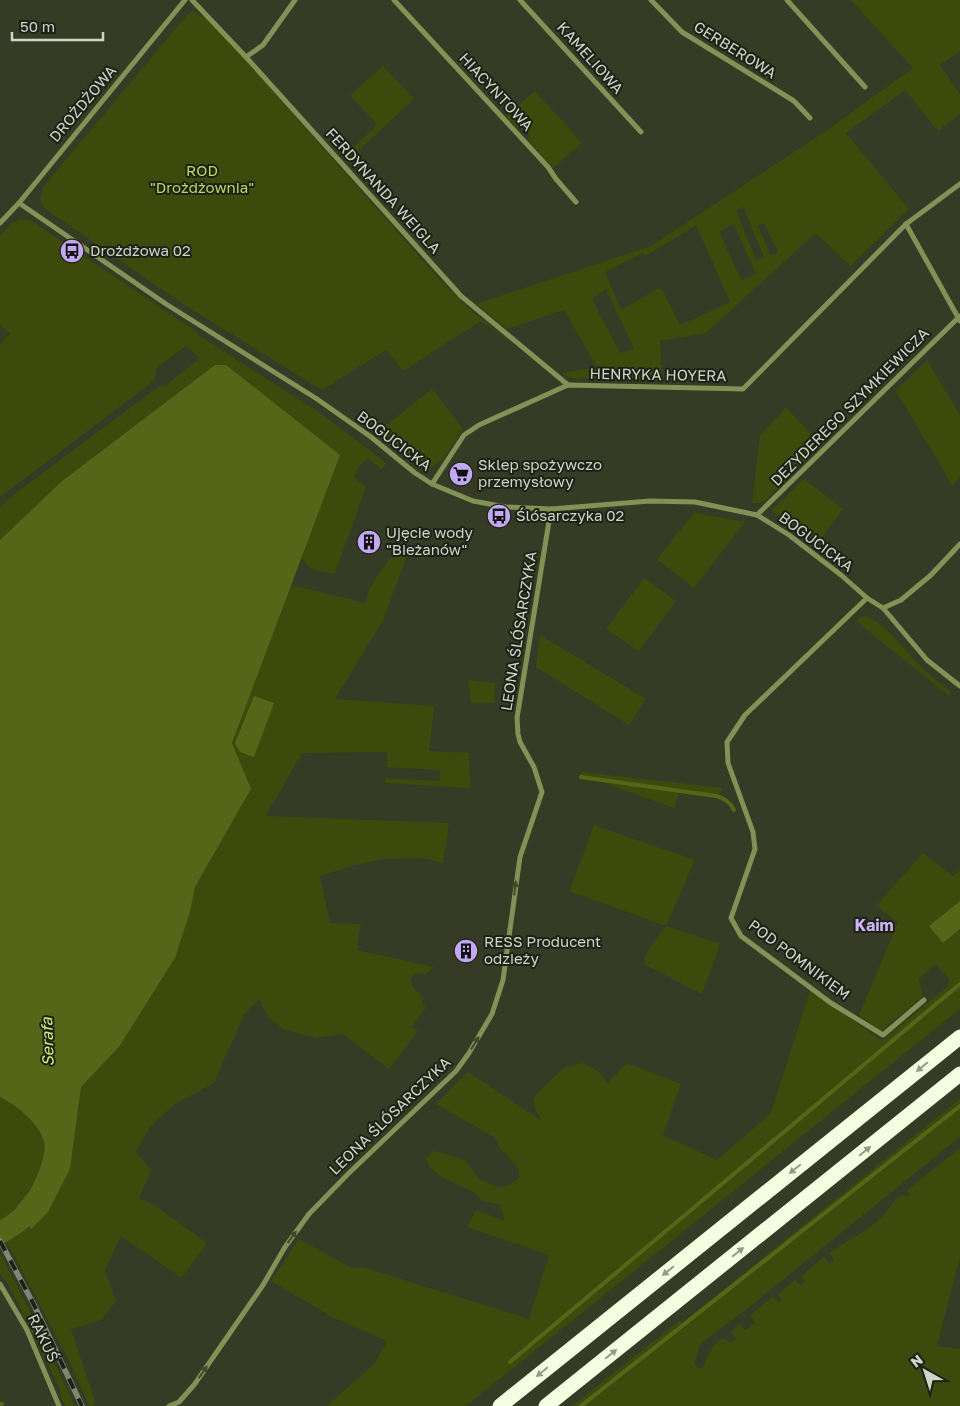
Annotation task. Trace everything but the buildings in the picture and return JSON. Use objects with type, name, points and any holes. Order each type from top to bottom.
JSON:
[{"type":"highway","points":[[500,1406],[960,1037]]},
{"type":"highway","points":[[546,1406],[960,1074]]},
{"type":"street","name":"DROŻDŻOWA","points":[[0,223],[19,203],[185,0]]},
{"type":"street","name":"FERDYNANDA WEIGLA","points":[[192,0],[246,57],[460,296],[568,385]]},
{"type":"street","points":[[246,57],[263,45],[295,0]]},
{"type":"street","name":"HIACYNTOWA","points":[[394,0],[542,160],[576,202]]},
{"type":"street","name":"KAMELIOWA","points":[[520,0],[641,132]]},
{"type":"street","name":"GERBEROWA","points":[[651,0],[682,32],[794,101],[810,118]]},
{"type":"street","points":[[787,0],[865,87]]},
{"type":"street","name":"HENRYKA HOYERA","points":[[432,484],[464,435],[479,425],[568,385],[743,389],[906,224],[960,184]]},
{"type":"street","name":"BOGUCICKA","points":[[19,203],[166,304],[317,399],[371,437],[415,473],[432,484],[473,501],[506,507],[551,509],[659,501],[695,502],[757,515],[789,535],[882,608],[927,660],[960,686]]},
{"type":"street","points":[[906,224],[959,319]]},
{"type":"street","name":"DEZYDEREGO SZYMKIEWICZA","points":[[757,515],[959,319]]},
{"type":"street","name":"LEONA ŚLÓSARCZYKA","points":[[169,1406],[179,1402],[194,1385],[309,1214],[354,1168],[451,1076],[482,1033],[496,1005],[504,980],[518,869],[528,830],[541,798],[541,786],[534,767],[520,742],[517,718],[551,509]]},
{"type":"street","points":[[882,608],[901,600],[931,575],[960,544]]},
{"type":"street","name":"POD POMNIKIEM","points":[[867,598],[745,715],[727,742],[728,764],[753,832],[754,849],[731,918],[740,936],[831,1003],[883,1035],[924,1000]]},
{"type":"street","name":"RAKUŚ","points":[[0,1284],[27,1330],[59,1406]]},
{"type":"green space","points":[[851,0],[960,0],[960,51],[940,65],[960,94],[960,114],[938,131],[905,90],[846,133],[909,209],[850,266],[816,233],[706,333],[660,341],[662,380],[569,378],[562,373],[597,367],[564,310],[507,329],[476,304],[651,246],[823,133],[913,68]],"holes":[[[743,207],[764,257],[756,260],[736,210]],[[764,223],[778,252],[771,256],[758,226]],[[734,224],[756,274],[741,280],[719,231]],[[696,225],[730,302],[680,325],[661,287],[621,310],[605,272],[643,253],[646,256]],[[606,289],[634,349],[620,353],[592,299]]]},
{"type":"green space","name":"ROD \"Drożdżownia\"","points":[[192,12],[203,17],[218,30],[440,280],[469,309],[516,346],[481,321],[403,371],[386,350],[322,390],[183,304],[44,208],[40,199],[43,187],[187,15]]},
{"type":"green space","points":[[383,66],[414,99],[347,161],[343,157],[377,125],[350,95]]},
{"type":"green space","points":[[535,91],[582,143],[553,168],[528,140],[529,135],[522,127],[517,128],[506,116]]},
{"type":"green space","points":[[21,219],[31,221],[200,334],[198,335],[320,413],[386,463],[382,470],[368,458],[358,467],[355,478],[366,487],[335,574],[311,569],[301,557],[340,455],[215,365],[62,481],[0,540],[0,507],[16,493],[161,385],[165,386],[200,358],[186,346],[156,368],[155,380],[0,497],[0,344],[10,333],[0,325],[0,236],[11,224]]},
{"type":"green space","points":[[927,360],[960,415],[960,478],[952,485],[896,391]]},
{"type":"green space","points":[[432,389],[463,429],[443,459],[438,464],[426,469],[378,432]]},
{"type":"green space","points":[[786,408],[821,444],[766,500],[752,503],[760,435]]},
{"type":"green space","points":[[804,479],[843,509],[817,543],[789,521],[773,512],[773,509]]},
{"type":"green space","points":[[694,513],[745,522],[694,588],[657,559]]},
{"type":"green space","points":[[403,549],[407,555],[384,619],[335,699],[434,706],[429,751],[469,753],[470,788],[385,783],[386,778],[440,781],[440,770],[387,767],[387,752],[302,753],[266,816],[449,823],[443,863],[423,858],[383,859],[320,876],[330,923],[361,924],[357,950],[434,967],[425,974],[417,973],[411,978],[412,987],[424,999],[421,1005],[427,1006],[412,1027],[418,1031],[389,1069],[343,1034],[316,1038],[283,1029],[268,1017],[259,1000],[244,1015],[214,1083],[175,1104],[151,1126],[136,1152],[151,1170],[139,1198],[157,1207],[207,1243],[182,1278],[121,1236],[105,1270],[116,1301],[101,1320],[71,1329],[95,1401],[93,1406],[89,1406],[70,1362],[0,1229],[0,1097],[20,1110],[37,1127],[45,1145],[42,1162],[36,1178],[16,1208],[70,1169],[81,1087],[119,1047],[175,958],[190,912],[195,887],[251,789],[232,743],[291,585],[366,603],[369,590],[379,573],[395,552]]},
{"type":"green space","points":[[644,578],[676,601],[639,651],[606,629]]},
{"type":"green space","points":[[863,616],[870,617],[885,629],[921,667],[951,692],[949,696],[856,621]]},
{"type":"green space","points":[[540,635],[646,699],[629,725],[536,667]]},
{"type":"green space","points":[[468,679],[495,683],[494,703],[471,703]]},
{"type":"green space","points":[[581,772],[723,788],[717,798],[679,793],[674,808],[604,783],[579,779]]},
{"type":"green space","points":[[594,825],[695,860],[666,926],[569,891]]},
{"type":"green space","points":[[923,853],[953,876],[960,870],[960,901],[929,926],[943,943],[960,929],[960,1009],[466,1406],[327,1406],[375,1363],[387,1341],[334,1318],[271,1281],[299,1239],[352,1268],[363,1267],[529,1319],[549,1255],[467,1227],[476,1210],[504,1221],[500,1204],[482,1201],[474,1192],[442,1177],[430,1168],[426,1159],[433,1151],[466,1161],[478,1178],[496,1187],[507,1186],[519,1178],[519,1168],[499,1147],[494,1137],[436,1104],[468,1072],[542,1121],[536,1110],[533,1098],[565,1067],[583,1063],[599,1072],[607,1083],[627,1063],[681,1084],[663,1135],[717,1160],[771,1113],[810,990],[882,1041],[948,986],[949,980],[936,964],[919,979],[923,996],[881,1031],[859,1015],[898,922],[876,906]]},
{"type":"green space","points":[[666,926],[720,944],[702,994],[644,964],[646,953]]},
{"type":"green space","points":[[960,1099],[960,1137],[749,1307],[700,1344],[694,1365],[702,1369],[718,1341],[722,1338],[731,1343],[736,1339],[731,1332],[740,1324],[745,1330],[755,1323],[750,1315],[773,1297],[779,1303],[782,1300],[778,1294],[795,1280],[800,1286],[805,1281],[801,1276],[824,1257],[830,1264],[834,1260],[829,1253],[875,1223],[902,1194],[906,1198],[910,1195],[907,1190],[960,1148],[960,1257],[937,1346],[960,1349],[960,1406],[572,1406],[679,1321],[682,1323]]},
{"type":"green space","points":[[0,1253],[75,1406],[66,1406],[62,1400],[59,1387],[10,1287],[0,1274]]},
{"type":"water","points":[[215,365],[226,365],[340,455],[232,743],[251,789],[195,887],[190,912],[175,958],[119,1047],[81,1087],[70,1169],[48,1212],[31,1229],[16,1208],[30,1189],[38,1173],[45,1145],[37,1127],[26,1115],[0,1097],[0,540],[62,481]]},
{"type":"water","points":[[254,696],[274,703],[254,757],[240,752],[235,743]]},
{"type":"water","points":[[960,901],[960,929],[943,943],[929,926]]},
{"type":"waterway","points":[[581,777],[716,796],[727,801],[734,810]]},
{"type":"waterway","points":[[510,1362],[960,984]]},
{"type":"waterway","points":[[581,1406],[960,1106]]},
{"type":"waterway","name":"Serafa","points":[[0,1233],[24,1217],[41,1195]]},
{"type":"railway","points":[[0,1241],[34,1305],[82,1406]]},
{"type":"place","name":"Drożdżowa 02","points":[[72,251]]},
{"type":"place","name":"Sklep spożywczo przemysłowy","points":[[461,474]]},
{"type":"place","name":"Ślósarczyka 02","points":[[499,516]]},
{"type":"place","name":"Ujęcie wody \"Bieżanów\"","points":[[369,542]]},
{"type":"place","name":"RESS Producent odzieży","points":[[466,951]]},
{"type":"district","name":"Kaim","points":[[874,925]]}]
